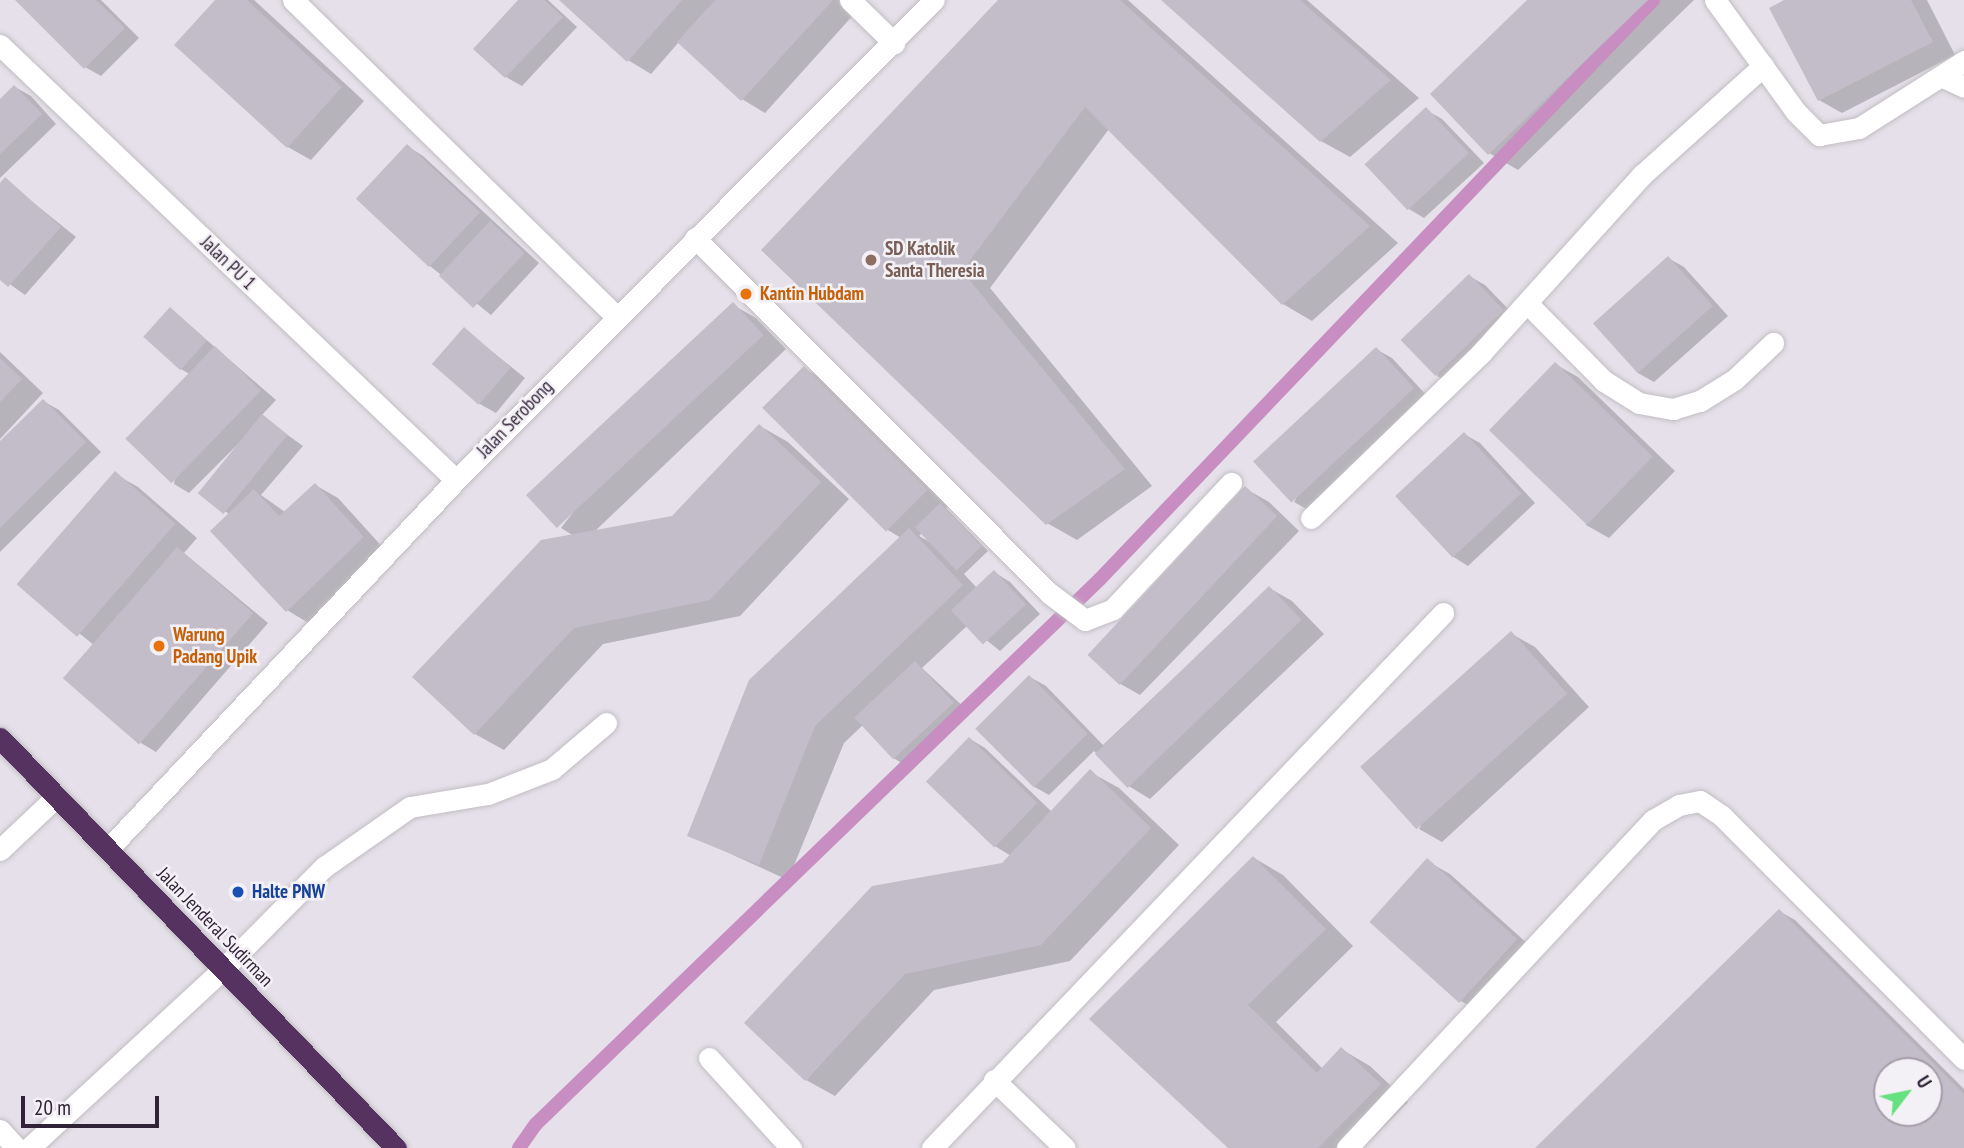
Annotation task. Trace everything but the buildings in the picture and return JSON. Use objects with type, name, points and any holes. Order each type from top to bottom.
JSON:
[{"type":"highway","name":"Jalan Jenderal Sudirman","points":[[0,738],[396,1148]]},
{"type":"street","points":[[293,0],[616,316]]},
{"type":"street","points":[[850,0],[894,43]]},
{"type":"street","name":"Jalan Serobong","points":[[108,849],[456,480],[616,316],[894,43],[934,0]]},
{"type":"street","points":[[1715,0],[1763,66],[1819,135],[1859,128],[1943,78],[1964,61]]},
{"type":"street","name":"Jalan PU 1","points":[[0,45],[456,480]]},
{"type":"street","points":[[1311,518],[1527,303],[1642,175],[1763,66]]},
{"type":"street","points":[[1943,78],[1964,87]]},
{"type":"street","points":[[695,238],[1049,593],[1084,620],[1113,609],[1231,483]]},
{"type":"street","points":[[1527,303],[1604,381],[1639,403],[1673,409],[1700,401],[1734,380],[1773,342]]},
{"type":"street","points":[[932,1148],[994,1080],[1443,613]]},
{"type":"street","points":[[29,1148],[223,969],[324,867],[410,807],[488,794],[552,769],[606,723]]},
{"type":"street","points":[[0,850],[56,797]]},
{"type":"street","points":[[1347,1148],[1653,820],[1679,805],[1700,801],[1722,816],[1964,1059]]},
{"type":"street","points":[[709,1058],[791,1148]]},
{"type":"street","points":[[994,1080],[1065,1148]]},
{"type":"street","points":[[0,1130],[16,1148]]},
{"type":"waterway","points":[[519,1148],[536,1124],[1100,579],[1653,0]]},
{"type":"place","name":"SD Katolik Santa Theresia","points":[[871,260]]},
{"type":"place","name":"Kantin Hubdam","points":[[746,294]]},
{"type":"place","name":"Warung Padang Upik","points":[[159,646]]},
{"type":"place","name":"Halte PNW","points":[[238,892]]}]
